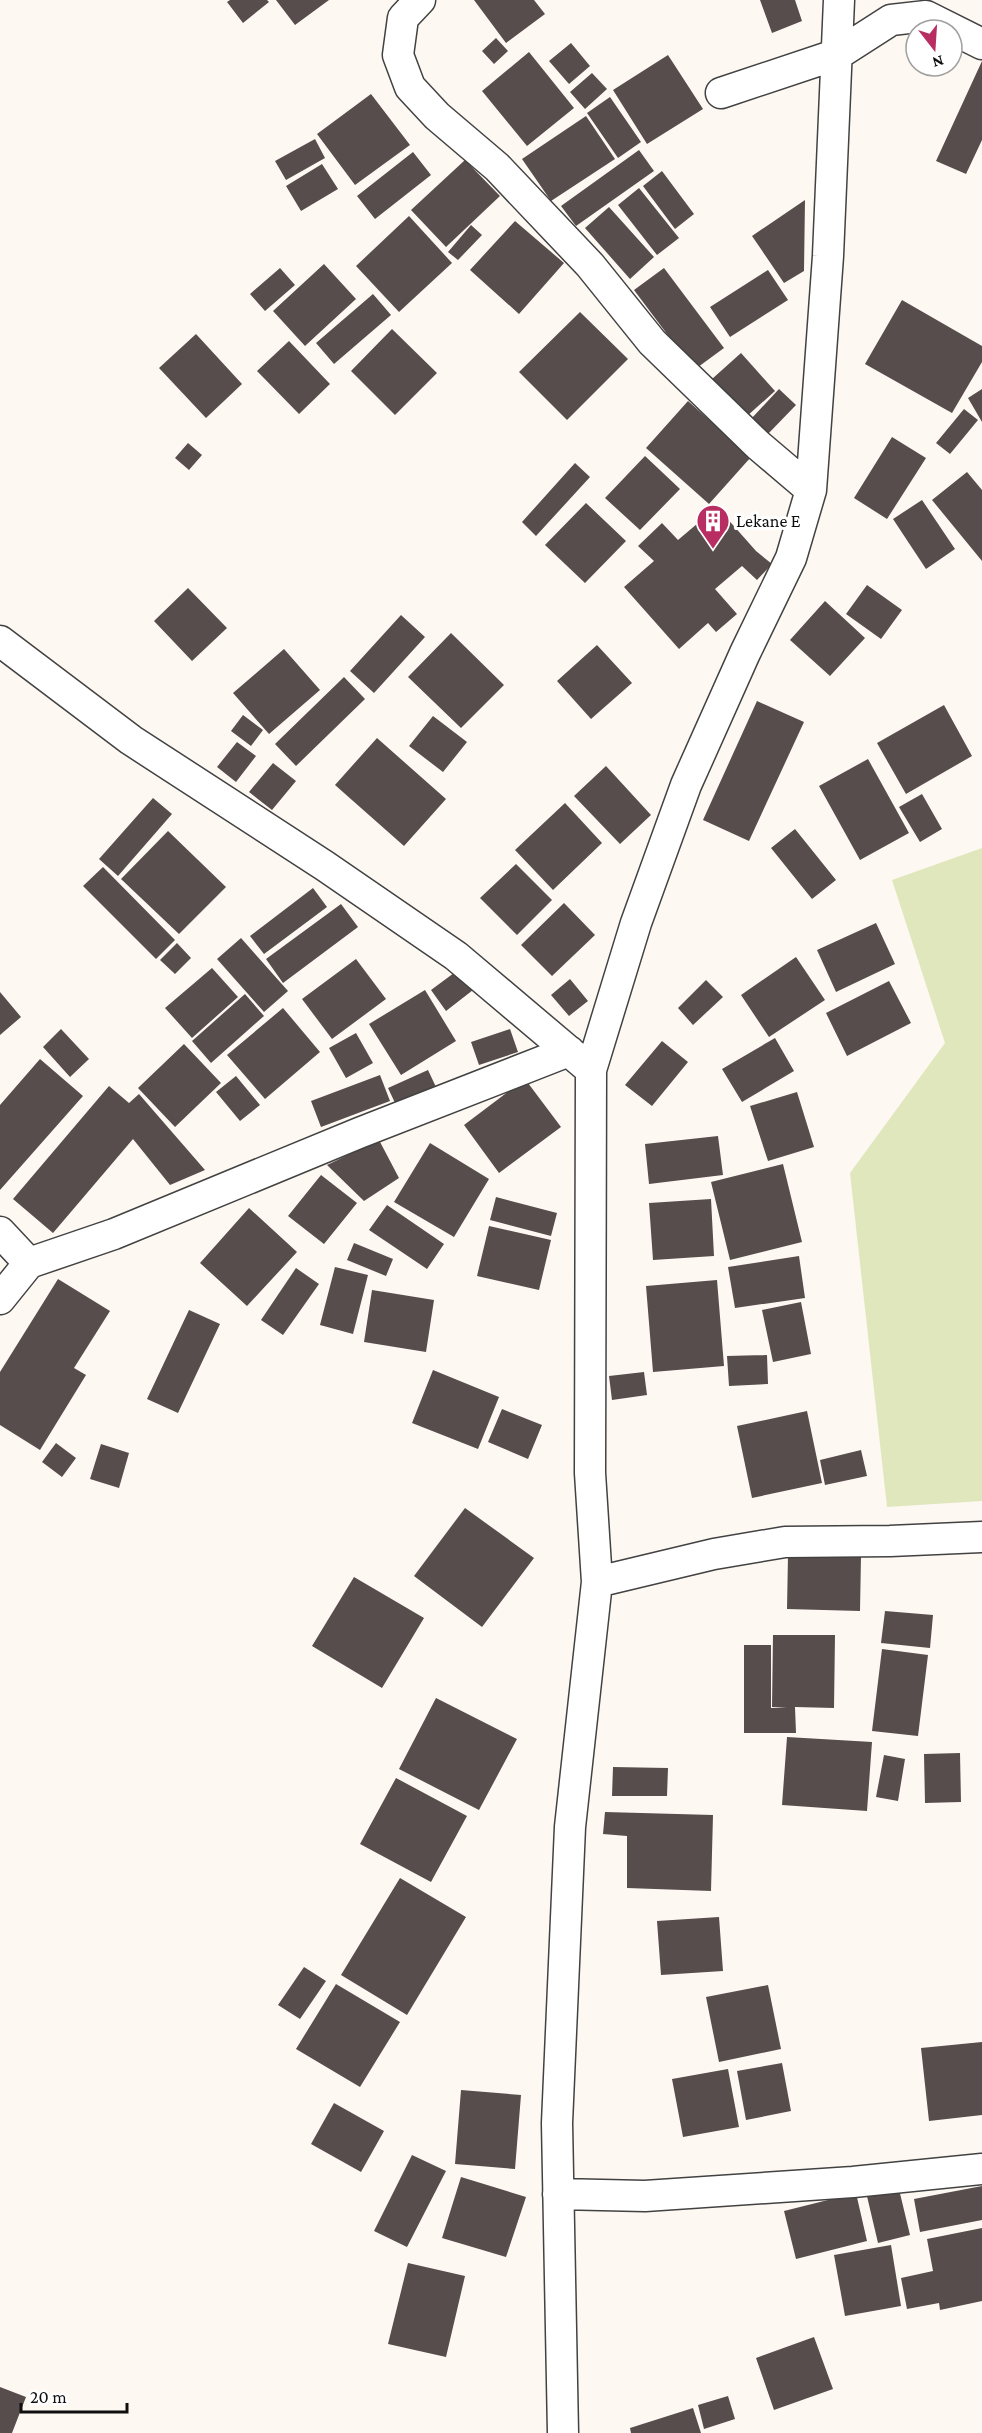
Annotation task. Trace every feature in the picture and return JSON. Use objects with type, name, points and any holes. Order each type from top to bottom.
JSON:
[{"type":"street","points":[[420,0],[403,18],[398,55],[410,87],[437,116],[497,166],[590,264],[652,342],[758,445],[811,490]]},
{"type":"street","points":[[563,2433],[557,2123],[570,1827],[597,1582],[590,1473],[591,1071],[636,923],[686,785],[745,653],[791,558],[811,490],[828,256],[839,0]]},
{"type":"street","points":[[721,93],[838,54],[891,20],[927,15],[982,44]]},
{"type":"street","points":[[0,641],[131,740],[325,866],[456,956],[591,1071]]},
{"type":"street","points":[[0,1299],[28,1263],[114,1234],[359,1133],[569,1051]]},
{"type":"street","points":[[0,1232],[28,1263]]},
{"type":"street","points":[[597,1582],[714,1554],[785,1542],[982,1537]]},
{"type":"street","points":[[558,2194],[645,2196],[853,2182],[982,2169]]},
{"type":"green space","points":[[982,848],[982,1501],[887,1507],[850,1173],[945,1043],[892,880]]},
{"type":"building","points":[[230,0],[267,0],[269,2],[243,23],[227,2]]},
{"type":"building","points":[[276,0],[329,0],[295,25]]},
{"type":"building","points":[[474,0],[534,0],[545,14],[506,43]]},
{"type":"building","points":[[760,0],[795,0],[802,21],[772,33]]},
{"type":"building","points":[[496,38],[508,51],[494,64],[482,51]]},
{"type":"building","points":[[571,43],[590,66],[569,84],[549,61]]},
{"type":"building","points":[[529,52],[574,108],[527,146],[482,91]]},
{"type":"building","points":[[668,55],[703,109],[647,144],[613,90]]},
{"type":"building","points":[[982,61],[982,140],[966,174],[936,161]]},
{"type":"building","points":[[592,73],[607,89],[585,109],[570,92]]},
{"type":"building","points":[[371,94],[410,145],[355,185],[317,134]]},
{"type":"building","points":[[610,97],[641,142],[618,158],[587,113]]},
{"type":"building","points":[[586,116],[615,159],[551,201],[522,159]]},
{"type":"building","points":[[315,139],[325,158],[286,180],[275,161]]},
{"type":"building","points":[[639,150],[654,171],[576,226],[561,206]]},
{"type":"building","points":[[413,152],[431,175],[375,219],[357,196]]},
{"type":"building","points":[[465,160],[500,196],[446,247],[411,210]]},
{"type":"building","points":[[322,164],[338,189],[301,211],[286,186]]},
{"type":"building","points":[[662,171],[694,214],[675,229],[643,186]]},
{"type":"building","points":[[639,188],[679,238],[657,255],[618,205]]},
{"type":"building","points":[[805,200],[804,271],[784,283],[752,236]]},
{"type":"building","points":[[609,207],[654,257],[630,279],[585,228]]},
{"type":"building","points":[[409,216],[452,263],[399,312],[356,266]]},
{"type":"building","points":[[515,221],[564,263],[519,314],[470,270]]},
{"type":"building","points":[[471,225],[482,235],[458,260],[448,252]]},
{"type":"building","points":[[324,264],[356,299],[305,346],[273,311]]},
{"type":"building","points":[[280,268],[295,285],[265,311],[250,294]]},
{"type":"building","points":[[664,268],[724,348],[694,370],[634,290]]},
{"type":"building","points":[[768,270],[788,300],[730,337],[710,307]]},
{"type":"building","points":[[373,294],[391,315],[334,364],[316,343]]},
{"type":"building","points":[[902,300],[982,346],[982,362],[952,413],[865,364]]},
{"type":"building","points":[[580,312],[628,359],[567,420],[519,372]]},
{"type":"building","points":[[392,329],[437,373],[395,415],[351,371]]},
{"type":"building","points":[[196,334],[242,384],[206,418],[159,368]]},
{"type":"building","points":[[289,341],[330,384],[299,414],[257,371]]},
{"type":"building","points":[[741,353],[775,391],[746,417],[712,379]]},
{"type":"building","points":[[779,389],[796,405],[767,435],[751,419]]},
{"type":"building","points":[[982,389],[982,422],[968,398]]},
{"type":"building","points":[[688,401],[751,457],[709,504],[646,448]]},
{"type":"building","points":[[964,409],[978,420],[950,454],[936,443]]},
{"type":"building","points":[[892,437],[926,458],[887,519],[854,498]]},
{"type":"building","points":[[188,443],[202,455],[189,470],[175,458]]},
{"type":"building","points":[[645,456],[680,489],[640,530],[605,498]]},
{"type":"building","points":[[575,463],[590,477],[536,536],[522,522]]},
{"type":"building","points":[[967,472],[982,490],[982,561],[932,500]]},
{"type":"building","points":[[922,500],[955,549],[926,569],[893,519]]},
{"type":"building","points":[[586,503],[626,541],[585,583],[545,545]]},
{"type":"building","points":[[717,507],[756,551],[772,564],[757,580],[742,566],[715,589],[737,614],[716,632],[708,623],[679,649],[624,587],[654,561],[638,546],[662,523],[678,540]]},
{"type":"building","points":[[867,585],[902,610],[881,639],[846,614]]},
{"type":"building","points":[[188,588],[227,628],[192,661],[154,621]]},
{"type":"building","points":[[825,601],[865,638],[830,676],[790,640]]},
{"type":"building","points":[[401,615],[425,637],[374,693],[350,671]]},
{"type":"building","points":[[451,633],[504,685],[461,728],[408,677]]},
{"type":"building","points":[[597,645],[632,683],[591,719],[557,681]]},
{"type":"building","points":[[284,649],[320,690],[269,734],[233,693]]},
{"type":"building","points":[[344,677],[365,699],[296,766],[275,744]]},
{"type":"building","points":[[757,701],[804,722],[749,841],[703,820]]},
{"type":"building","points":[[944,705],[972,756],[906,794],[877,743]]},
{"type":"building","points":[[243,715],[263,730],[251,746],[231,731]]},
{"type":"building","points":[[433,716],[467,742],[443,772],[409,746]]},
{"type":"building","points":[[377,738],[446,799],[404,846],[335,785]]},
{"type":"building","points":[[237,742],[256,756],[236,782],[217,767]]},
{"type":"building","points":[[868,759],[909,833],[860,860],[819,786]]},
{"type":"building","points":[[273,763],[296,781],[272,810],[249,792]]},
{"type":"building","points":[[606,766],[651,815],[620,844],[574,796]]},
{"type":"building","points":[[922,794],[942,829],[920,842],[899,807]]},
{"type":"building","points":[[153,798],[172,814],[118,876],[99,859]]},
{"type":"building","points":[[565,803],[602,843],[553,890],[515,850]]},
{"type":"building","points":[[795,829],[836,880],[812,899],[771,848]]},
{"type":"building","points":[[168,831],[226,887],[179,934],[121,879]]},
{"type":"building","points":[[516,864],[552,900],[517,935],[480,898]]},
{"type":"building","points":[[103,867],[175,940],[156,959],[83,886]]},
{"type":"building","points":[[313,888],[327,907],[264,954],[250,936]]},
{"type":"building","points":[[564,903],[595,935],[552,976],[521,945]]},
{"type":"building","points":[[341,904],[358,927],[283,983],[266,959]]},
{"type":"building","points":[[876,923],[895,964],[836,992],[817,950]]},
{"type":"building","points":[[241,938],[288,991],[264,1012],[217,959]]},
{"type":"building","points":[[177,943],[191,958],[175,974],[160,960]]},
{"type":"building","points":[[796,957],[825,1000],[769,1037],[741,995]]},
{"type":"building","points":[[356,959],[386,999],[332,1039],[302,999]]},
{"type":"building","points":[[212,968],[238,997],[192,1038],[165,1008]]},
{"type":"building","points":[[458,970],[473,990],[446,1011],[431,990]]},
{"type":"building","points":[[570,979],[588,1001],[569,1016],[551,995]]},
{"type":"building","points":[[706,980],[723,997],[693,1025],[678,1008]]},
{"type":"building","points":[[889,981],[911,1023],[847,1056],[826,1013]]},
{"type":"building","points":[[425,990],[456,1041],[401,1075],[369,1024]]},
{"type":"building","points":[[0,992],[21,1017],[0,1035]]},
{"type":"building","points":[[245,994],[264,1016],[211,1063],[192,1041]]},
{"type":"building","points":[[283,1008],[320,1052],[265,1099],[227,1055]]},
{"type":"building","points":[[61,1029],[89,1059],[70,1077],[43,1047]]},
{"type":"building","points":[[510,1029],[518,1052],[479,1065],[471,1042]]},
{"type":"building","points":[[356,1033],[373,1063],[346,1078],[329,1048]]},
{"type":"building","points":[[775,1038],[794,1071],[742,1102],[722,1069]]},
{"type":"building","points":[[662,1041],[688,1062],[652,1106],[625,1085]]},
{"type":"building","points":[[184,1044],[221,1083],[175,1127],[138,1088]]},
{"type":"building","points":[[40,1059],[83,1096],[0,1190],[0,1105]]},
{"type":"building","points":[[428,1070],[436,1087],[396,1105],[388,1088]]},
{"type":"building","points":[[380,1075],[390,1101],[321,1127],[311,1101]]},
{"type":"building","points":[[236,1076],[260,1105],[240,1121],[216,1092]]},
{"type":"building","points":[[525,1079],[561,1127],[499,1173],[464,1125]]},
{"type":"building","points":[[109,1086],[129,1103],[139,1094],[205,1170],[170,1185],[133,1139],[53,1233],[13,1199]]},
{"type":"building","points":[[797,1092],[814,1147],[768,1161],[750,1106]]},
{"type":"building","points":[[718,1136],[723,1175],[649,1184],[645,1144]]},
{"type":"building","points":[[379,1140],[399,1178],[364,1201],[327,1165]]},
{"type":"building","points":[[430,1143],[489,1179],[454,1237],[394,1202]]},
{"type":"building","points":[[783,1164],[802,1242],[730,1260],[711,1182]]},
{"type":"building","points":[[321,1175],[357,1203],[324,1244],[288,1216]]},
{"type":"building","points":[[496,1197],[557,1213],[551,1236],[490,1220]]},
{"type":"building","points":[[711,1199],[714,1256],[653,1260],[649,1203]]},
{"type":"building","points":[[387,1205],[444,1244],[427,1269],[369,1230]]},
{"type":"building","points":[[249,1208],[297,1252],[247,1306],[200,1263]]},
{"type":"building","points":[[489,1226],[551,1240],[539,1290],[477,1276]]},
{"type":"building","points":[[354,1243],[393,1259],[386,1276],[347,1260]]},
{"type":"building","points":[[799,1256],[805,1298],[735,1308],[728,1267]]},
{"type":"building","points":[[335,1267],[368,1275],[353,1334],[320,1325]]},
{"type":"building","points":[[296,1268],[319,1284],[283,1335],[261,1320]]},
{"type":"building","points":[[58,1279],[110,1311],[74,1368],[86,1375],[40,1450],[0,1425],[0,1372]]},
{"type":"building","points":[[717,1280],[724,1366],[653,1372],[646,1286]]},
{"type":"building","points":[[372,1290],[434,1300],[426,1352],[364,1342]]},
{"type":"building","points":[[801,1302],[811,1354],[773,1362],[762,1310]]},
{"type":"building","points":[[189,1310],[220,1324],[178,1413],[147,1399]]},
{"type":"building","points":[[767,1355],[768,1384],[729,1386],[727,1356]]},
{"type":"building","points":[[433,1370],[499,1397],[478,1449],[412,1423]]},
{"type":"building","points":[[644,1372],[647,1395],[612,1400],[609,1376]]},
{"type":"building","points":[[502,1409],[542,1425],[528,1459],[488,1442]]},
{"type":"building","points":[[807,1411],[822,1483],[752,1498],[737,1426]]},
{"type":"building","points":[[56,1443],[76,1458],[62,1477],[42,1462]]},
{"type":"building","points":[[101,1444],[129,1453],[119,1488],[90,1479]]},
{"type":"building","points":[[861,1450],[867,1476],[825,1485],[820,1460]]},
{"type":"building","points":[[465,1508],[534,1558],[482,1627],[414,1576]]},
{"type":"building","points":[[788,1555],[861,1556],[860,1611],[787,1609]]},
{"type":"building","points":[[354,1577],[424,1618],[382,1688],[312,1646]]},
{"type":"building","points":[[885,1611],[933,1615],[930,1648],[881,1643]]},
{"type":"building","points":[[773,1635],[835,1635],[834,1708],[795,1707],[796,1733],[744,1733],[744,1645],[771,1645],[771,1708],[787,1708],[772,1707]]},
{"type":"building","points":[[882,1649],[928,1655],[918,1736],[872,1731]]},
{"type":"building","points":[[436,1698],[517,1739],[479,1810],[399,1769]]},
{"type":"building","points":[[787,1737],[872,1742],[867,1811],[782,1805]]},
{"type":"building","points":[[960,1753],[961,1802],[925,1803],[924,1754]]},
{"type":"building","points":[[884,1755],[905,1759],[898,1801],[876,1797]]},
{"type":"building","points":[[613,1767],[668,1768],[667,1796],[612,1796]]},
{"type":"building","points":[[396,1778],[467,1816],[431,1882],[360,1844]]},
{"type":"building","points":[[605,1812],[713,1815],[711,1891],[627,1888],[627,1836],[603,1834]]},
{"type":"building","points":[[400,1878],[466,1917],[407,2015],[341,1975]]},
{"type":"building","points":[[719,1917],[723,1971],[661,1975],[657,1921]]},
{"type":"building","points":[[304,1967],[326,1981],[300,2019],[278,2005]]},
{"type":"building","points":[[336,1984],[400,2022],[360,2087],[296,2049]]},
{"type":"building","points":[[768,1985],[781,2049],[719,2062],[706,1997]]},
{"type":"building","points":[[982,2042],[982,2115],[929,2121],[921,2048]]},
{"type":"building","points":[[782,2063],[791,2111],[746,2120],[737,2071]]},
{"type":"building","points":[[728,2069],[739,2127],[683,2137],[672,2079]]},
{"type":"building","points":[[461,2090],[521,2095],[515,2169],[455,2164]]},
{"type":"building","points":[[334,2103],[384,2131],[361,2172],[311,2144]]},
{"type":"building","points":[[412,2155],[446,2171],[407,2247],[374,2231]]},
{"type":"building","points":[[461,2177],[526,2197],[506,2257],[442,2238]]},
{"type":"building","points":[[898,2185],[910,2235],[878,2243],[866,2192]]},
{"type":"building","points":[[982,2186],[982,2220],[920,2232],[914,2199]]},
{"type":"building","points":[[856,2193],[867,2241],[796,2259],[784,2211]]},
{"type":"building","points":[[982,2228],[982,2301],[940,2310],[939,2303],[907,2309],[901,2278],[933,2271],[927,2239]]},
{"type":"building","points":[[891,2245],[901,2306],[845,2316],[834,2255]]},
{"type":"building","points":[[408,2263],[465,2276],[446,2357],[388,2344]]},
{"type":"building","points":[[814,2337],[833,2389],[774,2410],[756,2358]]},
{"type":"building","points":[[0,2387],[26,2397],[12,2433],[0,2433]]},
{"type":"building","points":[[728,2396],[735,2419],[704,2429],[698,2405]]},
{"type":"building","points":[[693,2408],[701,2433],[631,2433],[630,2428]]},
{"type":"place","name":"Lekane E","points":[[713,550]]}]
